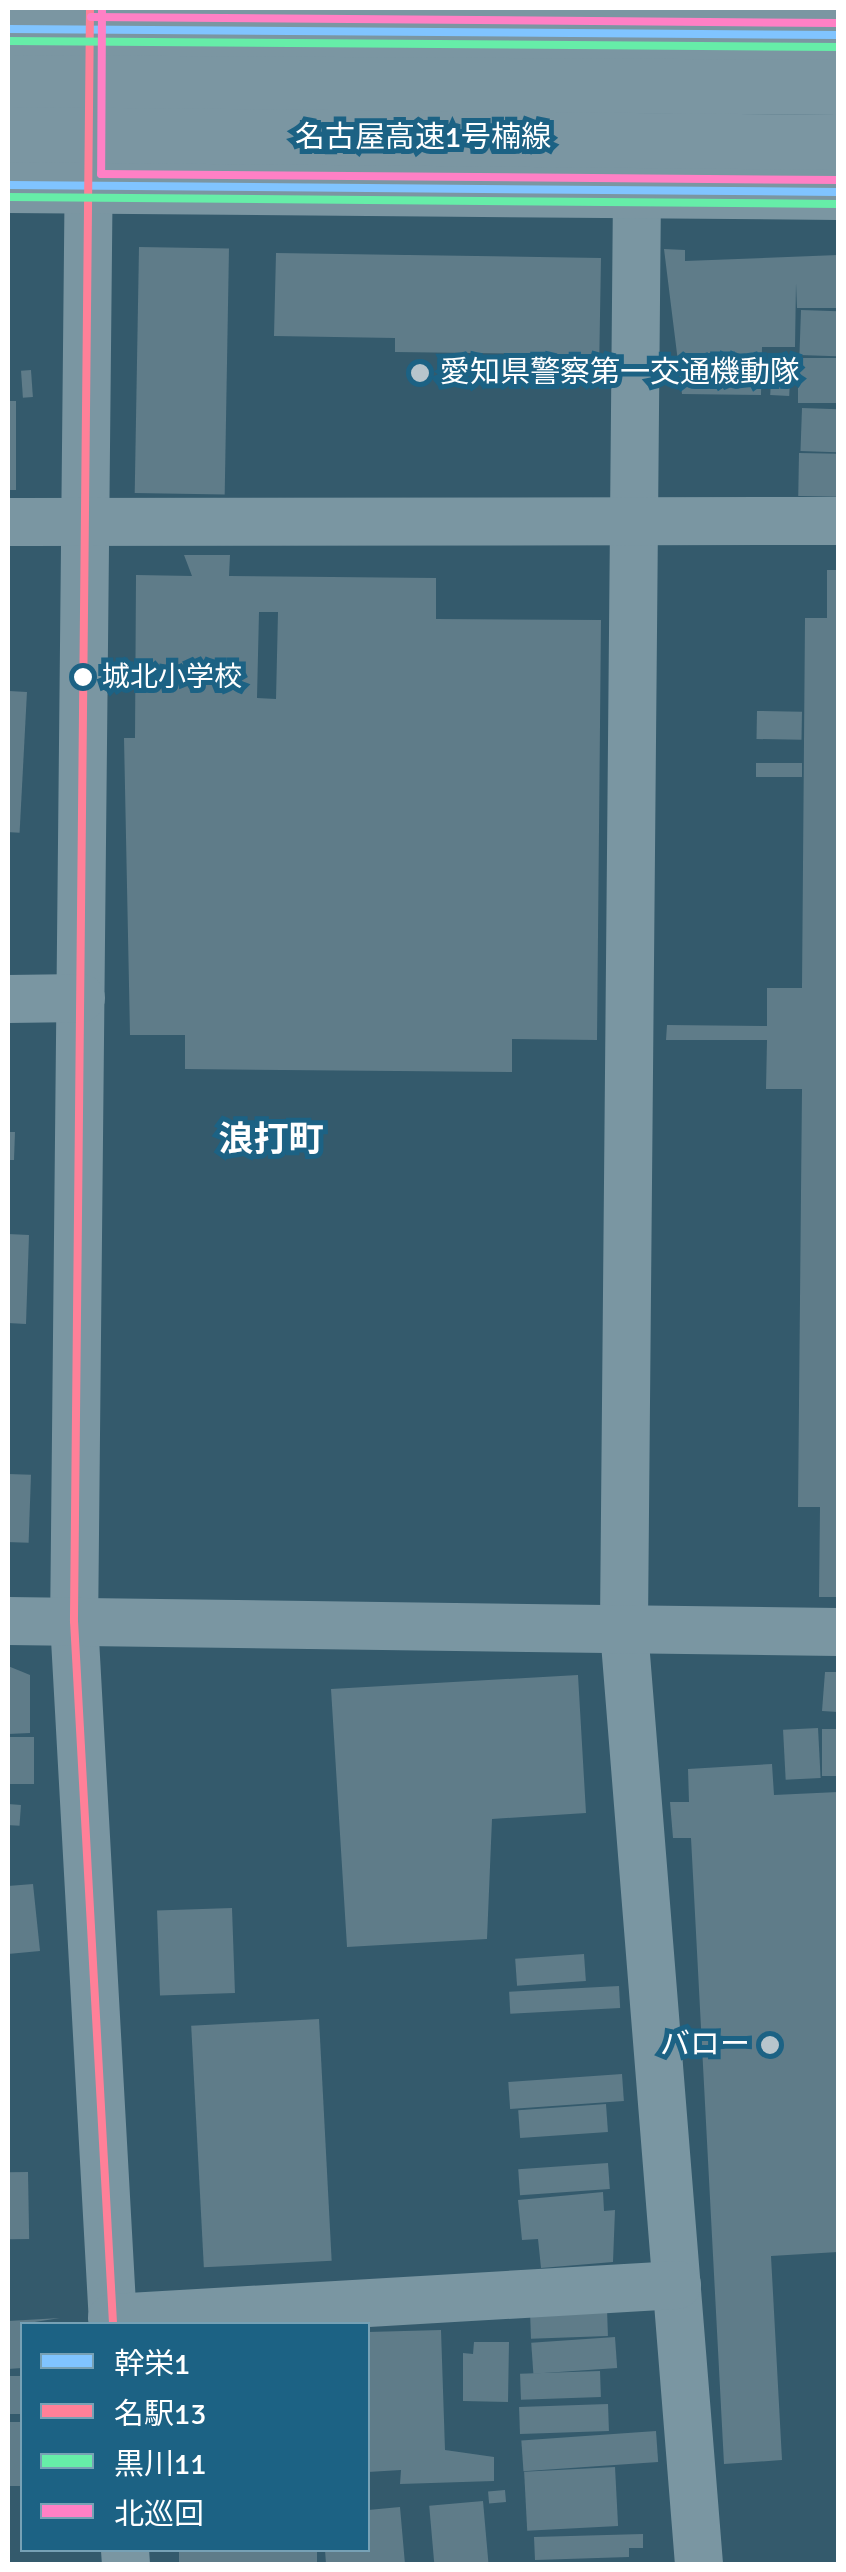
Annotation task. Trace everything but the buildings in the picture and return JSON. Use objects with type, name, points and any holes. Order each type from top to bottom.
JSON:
[{"type":"highway","points":[[8,29],[90,18],[711,20],[838,34]]},
{"type":"highway","name":"名古屋高速1号楠線","points":[[8,82],[838,87]]},
{"type":"highway","name":"名古屋高速1号楠線","points":[[8,134],[838,142]]},
{"type":"highway","points":[[8,185],[838,192]]},
{"type":"street","points":[[90,18],[74,1621],[113,2321],[677,2285]]},
{"type":"street","points":[[637,191],[627,518],[624,1630],[699,2564]]},
{"type":"street","points":[[8,522],[627,518],[838,521]]},
{"type":"street","points":[[8,999],[80,998]]},
{"type":"street","points":[[8,1622],[838,1632]]},
{"type":"transit line","name":"名駅13","points":[[90,8],[74,1621],[113,2322]]},
{"type":"transit line","name":"北巡回","points":[[102,8],[101,174],[838,180]]},
{"type":"transit line","name":"北巡回","points":[[91,17],[838,23]]},
{"type":"transit line","name":"幹栄1","points":[[8,29],[838,35]]},
{"type":"transit line","name":"黒川11","points":[[8,41],[838,47]]},
{"type":"transit line","name":"幹栄1","points":[[8,185],[838,192]]},
{"type":"transit line","name":"黒川11","points":[[8,197],[838,204]]},
{"type":"place","name":"愛知県警察第一交通機動隊","points":[[420,373]]},
{"type":"place","name":"城北小学校","points":[[83,677]]},
{"type":"place","name":"バロー","points":[[770,2045]]},
{"type":"district","name":"浪打町","points":[[271,1140]]}]
